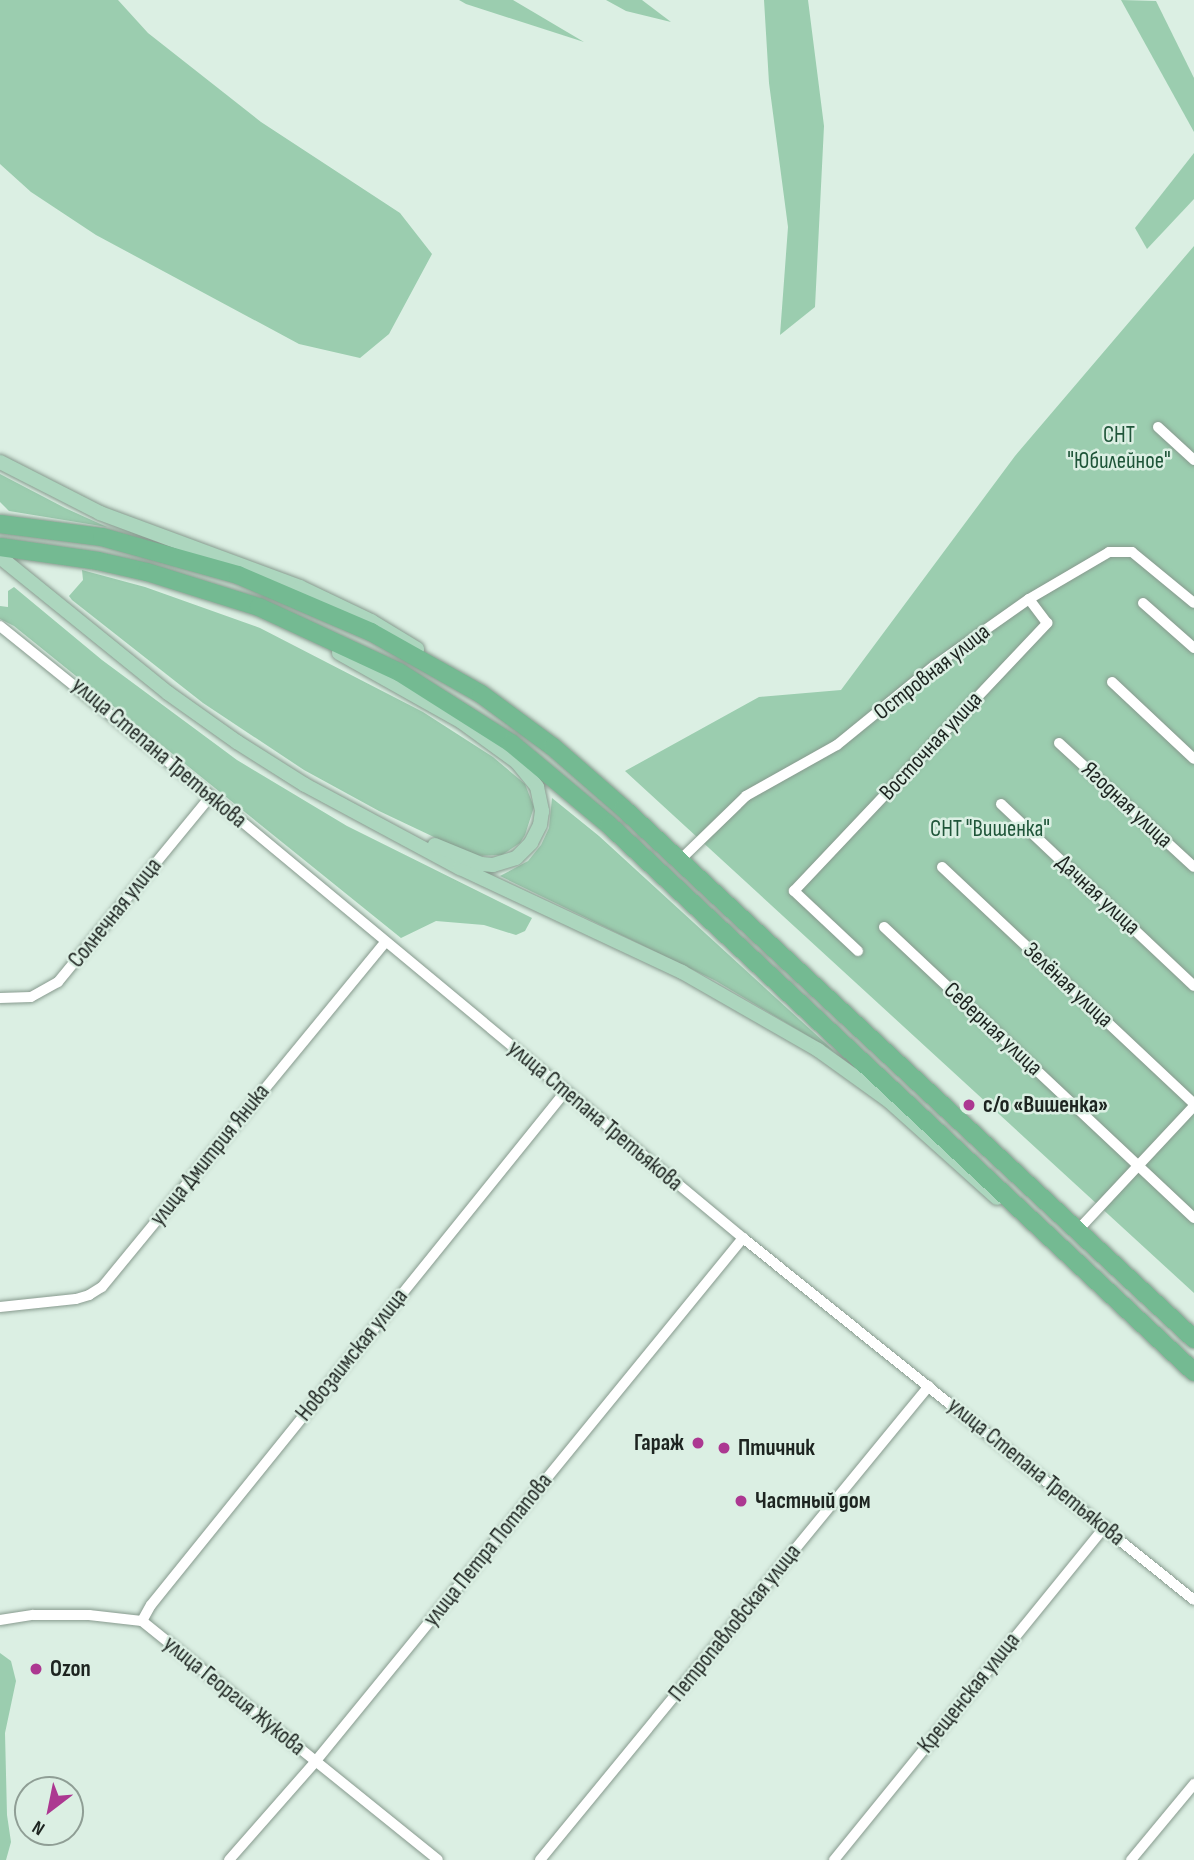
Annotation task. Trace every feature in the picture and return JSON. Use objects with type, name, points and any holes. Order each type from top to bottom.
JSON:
[{"type":"highway","points":[[0,524],[102,537],[247,579],[371,632],[481,694],[553,747],[680,860],[1194,1339]]},
{"type":"highway","points":[[0,547],[98,561],[223,594],[288,619],[399,672],[469,714],[539,765],[647,860],[1194,1372]]},
{"type":"main road","points":[[0,461],[100,513],[336,603],[389,631],[481,694]]},
{"type":"main road","points":[[0,557],[201,718],[333,801],[460,868],[682,972],[818,1050],[889,1101],[982,1185],[1108,1290]]},
{"type":"main road","points":[[223,594],[394,681],[462,722],[526,770],[537,787],[542,811],[536,834],[524,851],[508,862],[481,864],[333,801]]},
{"type":"street","points":[[1158,427],[1194,460]]},
{"type":"street","name":"Островная улица","points":[[680,860],[746,796],[837,745],[934,666],[1029,598],[1109,552],[1132,552],[1194,603]]},
{"type":"street","name":"Восточная улица","points":[[858,951],[794,891],[1047,624],[1029,598]]},
{"type":"street","points":[[1143,603],[1194,648]]},
{"type":"street","name":"улица Степана Третьякова","points":[[0,626],[211,796],[743,1238],[1194,1600]]},
{"type":"street","points":[[1112,682],[1194,759]]},
{"type":"street","name":"Ягодная улица","points":[[1059,743],[1194,867]]},
{"type":"street","name":"Солнечная улица","points":[[0,998],[31,997],[58,982],[211,796]]},
{"type":"street","name":"Дачная улица","points":[[1001,804],[1194,986]]},
{"type":"street","name":"Зелёная улица","points":[[942,867],[1194,1105]]},
{"type":"street","name":"Северная улица","points":[[884,927],[1194,1218]]},
{"type":"street","name":"улица Дмитрия Яника","points":[[0,1307],[76,1299],[89,1296],[102,1287],[385,942]]},
{"type":"street","name":"Новозаимская улица","points":[[142,1621],[151,1605],[565,1092]]},
{"type":"street","points":[[1078,1230],[1194,1105]]},
{"type":"street","name":"улица Петра Потапова","points":[[229,1860],[315,1762],[743,1238]]},
{"type":"street","name":"Петропавловская улица","points":[[540,1860],[929,1386]]},
{"type":"street","name":"Крещенская улица","points":[[834,1860],[1105,1526]]},
{"type":"street","name":"улица Георгия Жукова","points":[[0,1620],[33,1615],[89,1615],[142,1621],[438,1860]]},
{"type":"street","points":[[1131,1860],[1194,1784]]},
{"type":"green space","points":[[0,0],[118,0],[148,33],[261,122],[400,213],[432,254],[389,334],[360,358],[299,344],[96,235],[31,192],[0,164]]},
{"type":"green space","points":[[459,0],[513,0],[584,42],[466,4]]},
{"type":"green space","points":[[606,0],[642,0],[671,22],[626,11]]},
{"type":"green space","points":[[764,0],[808,0],[824,126],[815,307],[780,335],[788,227],[769,83]]},
{"type":"green space","points":[[1121,0],[1156,1],[1194,78],[1194,132]]},
{"type":"green space","points":[[1194,153],[1194,199],[1147,249],[1135,228]]},
{"type":"green space","name":"СНТ \"Вишенка\"","points":[[1194,246],[1194,1293],[625,771],[759,697],[841,690],[1015,456]]},
{"type":"green space","points":[[0,474],[107,527],[9,511],[0,502]]},
{"type":"green space","points":[[82,570],[145,587],[260,628],[423,712],[493,757],[525,784],[534,807],[525,835],[520,843],[502,855],[474,856],[379,811],[304,770],[203,703],[72,600],[69,596],[83,580]]},
{"type":"green space","points":[[14,587],[102,660],[237,760],[347,826],[532,918],[525,931],[516,935],[484,925],[436,921],[401,938],[14,626],[0,619],[0,606],[8,607],[8,591]]},
{"type":"green space","points":[[552,798],[599,836],[835,1052],[716,981],[500,876],[528,861],[541,845],[549,828]]},
{"type":"green space","points":[[0,1653],[11,1661],[16,1681],[5,1733],[7,1815],[11,1842],[6,1860],[0,1860]]},
{"type":"place","name":"с/о «Вишенка»","points":[[969,1105]]},
{"type":"place","name":"Гараж","points":[[698,1443]]},
{"type":"place","name":"Птичник","points":[[724,1448]]},
{"type":"place","name":"Частный дом","points":[[741,1501]]},
{"type":"place","name":"Ozon","points":[[36,1669]]},
{"type":"park label","name":"СНТ \"Юбилейное\"","points":[[1119,448]]}]
